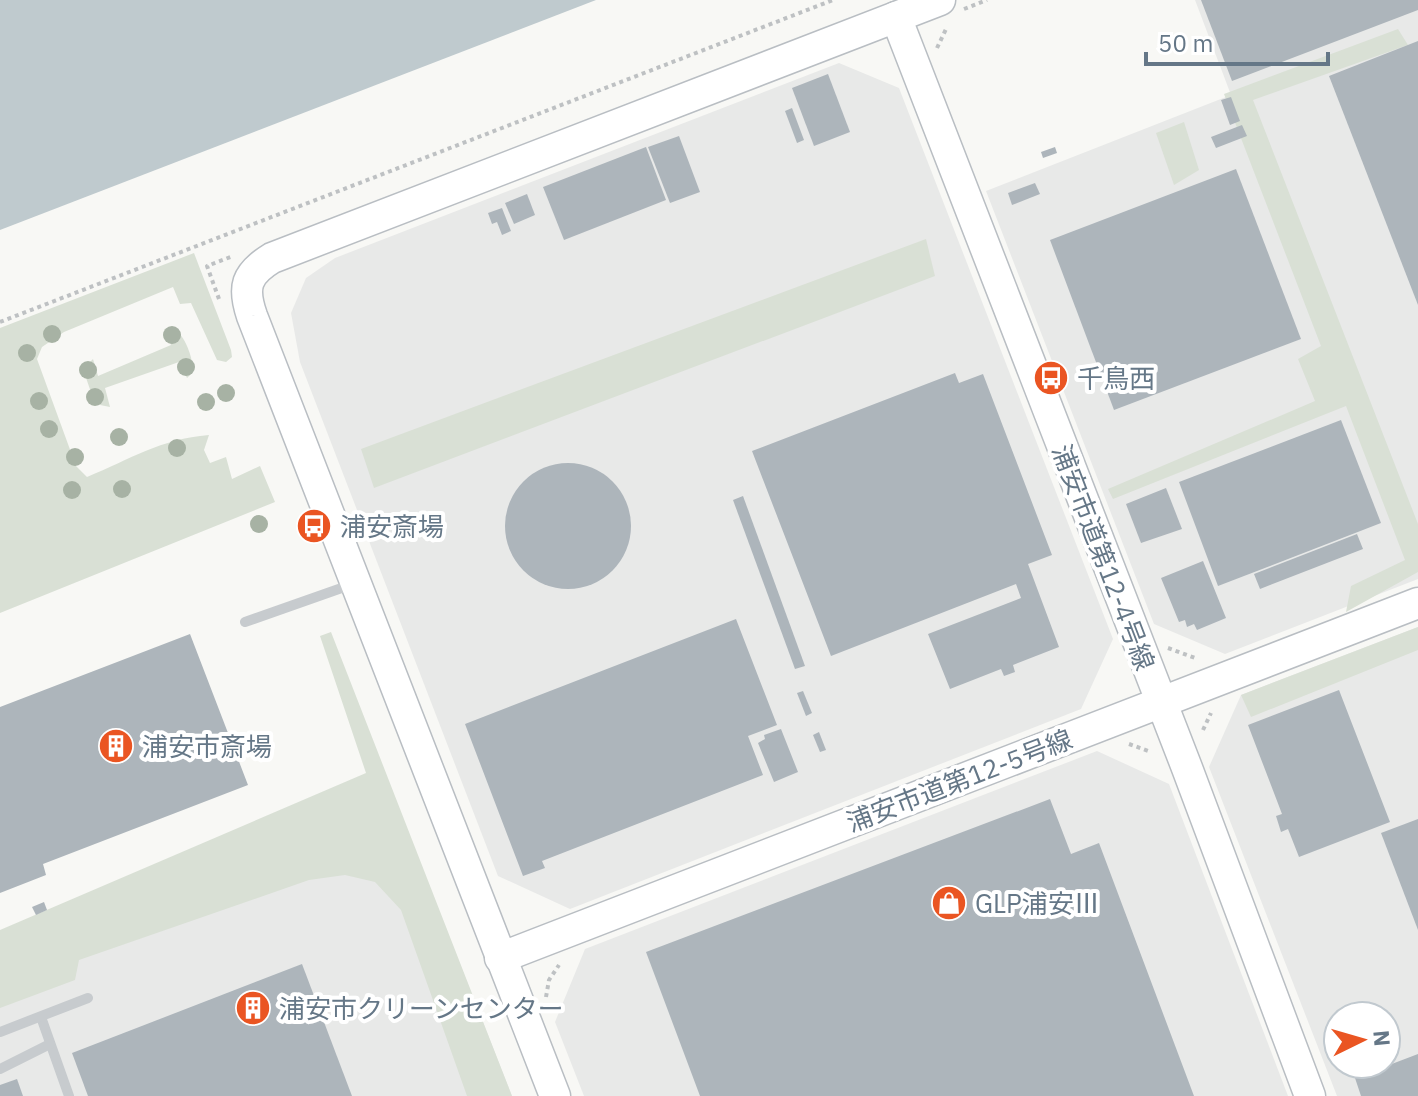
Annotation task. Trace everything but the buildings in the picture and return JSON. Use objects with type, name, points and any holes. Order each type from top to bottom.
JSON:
[{"type":"street","points":[[555,1096],[247,301],[247,286],[260,265],[287,252],[940,0]]},
{"type":"street","name":"浦安市道第12-4号線","points":[[896,17],[1310,1096]]},
{"type":"street","name":"浦安市道第12-5号線","points":[[500,958],[1418,603]]},
{"type":"lane","points":[[245,622],[355,583]]},
{"type":"lane","points":[[0,1032],[88,998]]},
{"type":"lane","points":[[41,1017],[69,1096]]},
{"type":"lane","points":[[0,1069],[50,1044]]},
{"type":"path","points":[[0,322],[833,0]]},
{"type":"path","points":[[223,308],[207,266],[237,254]]},
{"type":"path","points":[[1167,648],[1210,661]]},
{"type":"path","points":[[1201,739],[1204,725],[1213,709]]},
{"type":"path","points":[[1126,743],[1157,755]]},
{"type":"path","points":[[546,1007],[549,980],[564,956]]},
{"type":"shaded area","points":[[0,0],[596,0],[0,230]]},
{"type":"shaded area","points":[[1195,0],[1418,0],[1418,579],[1225,654],[1154,624],[986,191],[1231,95]]},
{"type":"shaded area","points":[[1398,29],[1408,45],[1253,100],[1418,524],[1418,572],[1346,612],[1351,586],[1405,560],[1346,406],[1113,499],[1108,489],[1315,401],[1298,359],[1321,346],[1224,94]]},
{"type":"shaded area","points":[[839,63],[899,88],[1113,639],[1081,709],[570,909],[498,876],[300,362],[291,313],[306,278],[335,258]]},
{"type":"shaded area","points":[[1184,122],[1199,170],[1174,185],[1156,133]]},
{"type":"shaded area","points":[[926,239],[935,276],[374,488],[361,449]]},
{"type":"shaded area","points":[[194,253],[231,350],[232,357],[226,362],[217,360],[191,303],[180,304],[173,287],[64,332],[42,347],[37,359],[76,466],[87,477],[160,445],[209,435],[204,450],[210,463],[226,457],[232,479],[260,466],[275,502],[0,613],[0,328]]},
{"type":"shaded area","points":[[173,328],[185,341],[190,353],[193,372],[187,378],[179,362],[105,388],[110,407],[95,404],[83,369],[93,359],[98,376],[171,345],[164,329]]},
{"type":"shaded area","points":[[1418,627],[1418,1096],[1337,1096],[1331,1080],[1402,1080],[1402,1000],[1322,1000],[1322,1057],[1209,767],[1241,695]]},
{"type":"shaded area","points":[[1418,627],[1418,650],[1251,717],[1241,695]]},
{"type":"shaded area","points":[[331,632],[512,1096],[467,1096],[401,910],[375,882],[345,875],[309,880],[79,960],[75,980],[0,1008],[0,930],[366,773],[320,636]]},
{"type":"shaded area","name":"GLP浦安Ⅲ","points":[[1097,751],[1169,784],[1288,1096],[584,1096],[555,1022],[585,949]]},
{"type":"shaded area","points":[[397,804],[512,1096],[0,1096],[0,965]]},
{"type":"place","name":"千鳥西","points":[[1051,378]]},
{"type":"place","name":"浦安斎場","points":[[314,526]]},
{"type":"place","name":"浦安市斎場","points":[[116,746]]},
{"type":"place","name":"GLP浦安Ⅲ","points":[[949,903]]},
{"type":"place","name":"浦安市クリーンセンター","points":[[253,1008]]}]
